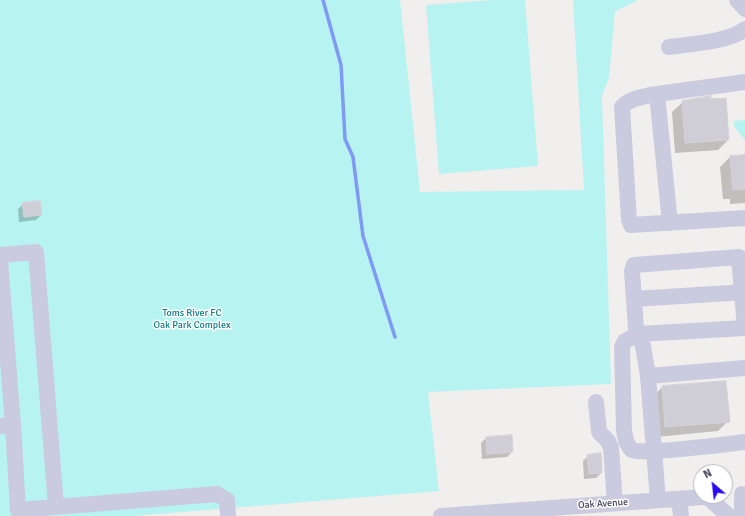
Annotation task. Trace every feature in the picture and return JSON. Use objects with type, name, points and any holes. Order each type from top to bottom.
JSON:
[{"type":"street","points":[[736,0],[745,9]]},
{"type":"street","points":[[669,47],[724,38],[735,35],[745,29]]},
{"type":"street","points":[[745,82],[657,94],[634,99],[626,102],[622,107],[629,220],[631,225],[745,218]]},
{"type":"street","points":[[657,94],[670,223]]},
{"type":"street","points":[[0,255],[36,252],[56,507]]},
{"type":"street","points":[[658,500],[654,451],[648,376],[643,346],[638,334],[636,329],[632,271],[634,266],[742,257],[745,328],[638,334],[625,341],[622,347],[624,430],[626,441],[632,450],[636,452],[654,451],[745,442]]},
{"type":"street","points":[[0,260],[7,426],[18,510],[217,494],[227,500],[228,516]]},
{"type":"street","points":[[634,299],[743,292]]},
{"type":"street","points":[[648,376],[745,368]]},
{"type":"street","points":[[596,402],[598,428],[611,448],[615,503]]},
{"type":"street","points":[[733,495],[743,494],[742,516]]},
{"type":"street","name":"Oak Avenue","points":[[441,516],[693,498]]},
{"type":"street","points":[[679,499],[681,516]]},
{"type":"street","points":[[719,504],[730,516]]},
{"type":"green space","name":"Toms River FC Oak Park Complex","points":[[0,0],[400,0],[420,192],[584,190],[573,0],[639,0],[615,11],[609,78],[602,96],[611,384],[428,392],[439,491],[133,516],[0,516]]},
{"type":"green space","points":[[493,0],[525,0],[538,166],[439,174],[426,5]]},
{"type":"green space","points":[[745,120],[745,140],[733,125],[735,124],[733,121]]},
{"type":"building","points":[[711,96],[711,99],[726,98],[729,140],[685,143],[682,101]]},
{"type":"building","points":[[745,155],[745,189],[733,190],[730,156]]},
{"type":"building","points":[[40,201],[42,215],[24,217],[22,203]]},
{"type":"building","points":[[726,381],[730,422],[665,427],[662,386]]},
{"type":"building","points":[[512,435],[513,452],[487,454],[486,437]]},
{"type":"building","points":[[601,453],[602,473],[589,474],[587,455]]},
{"type":"waterway","points":[[323,0],[341,65],[345,139],[353,157],[363,236],[395,337]]}]
